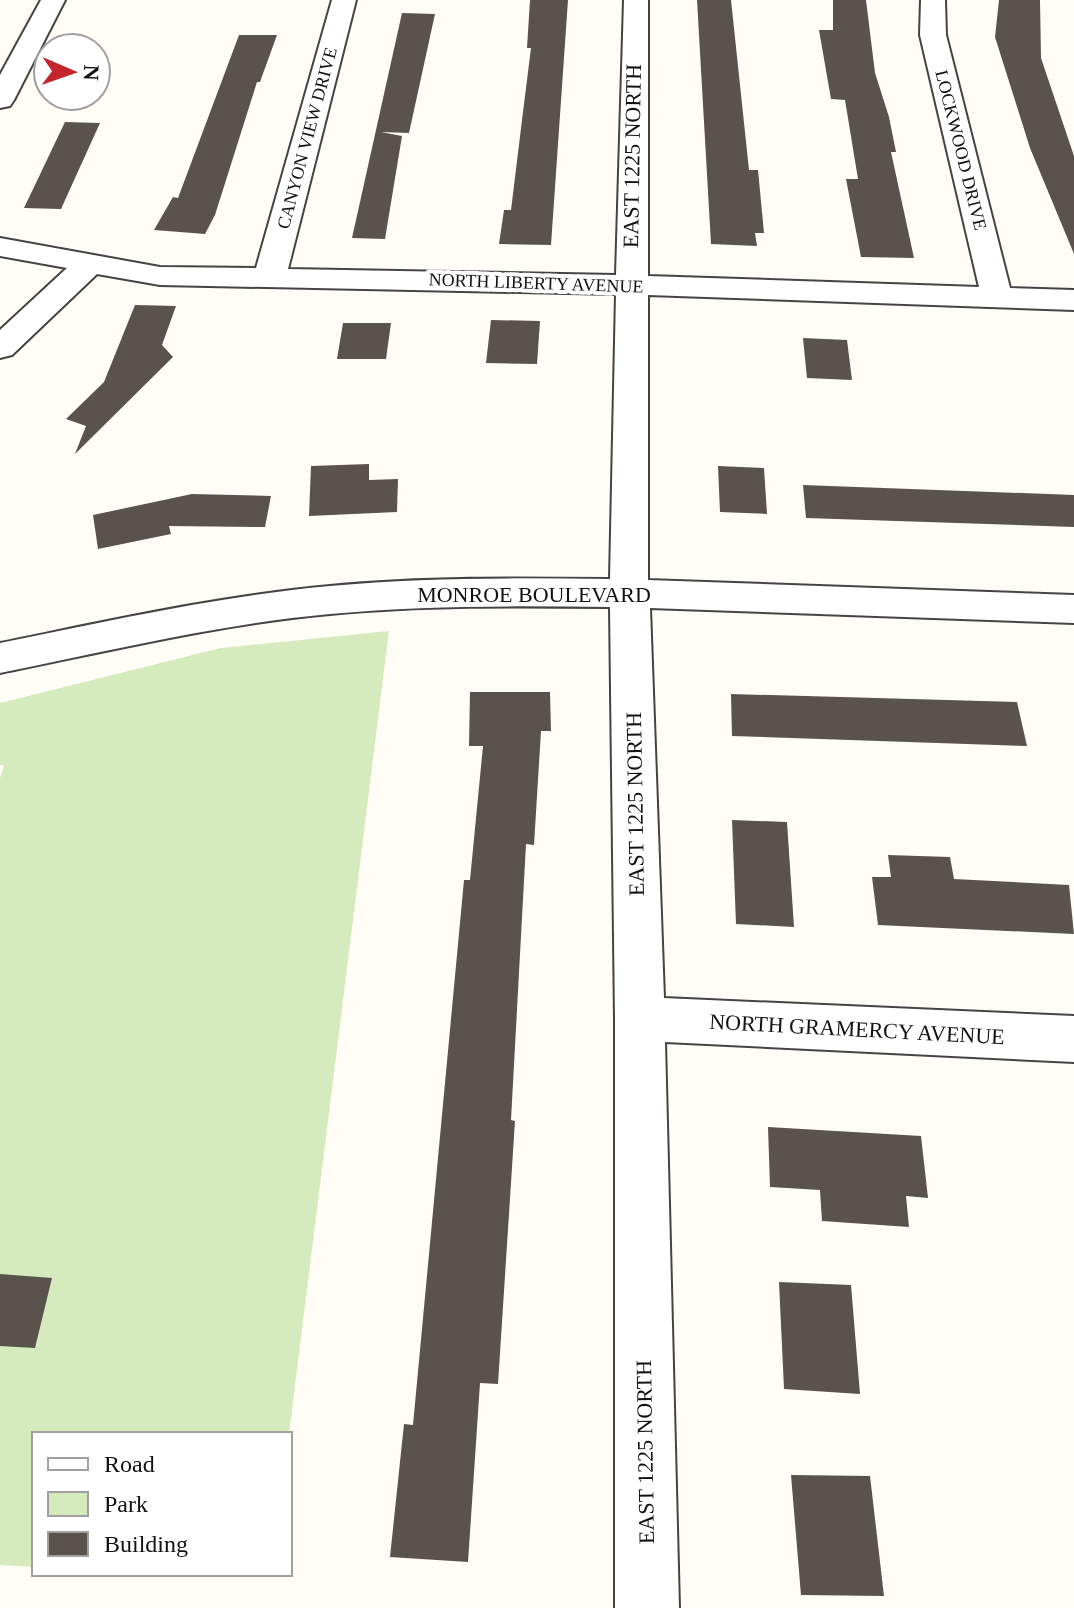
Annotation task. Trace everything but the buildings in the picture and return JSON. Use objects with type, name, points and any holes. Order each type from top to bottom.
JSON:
[{"type":"street","points":[[0,100],[9,66],[53,0]]},
{"type":"street","name":"CANYON VIEW DRIVE","points":[[270,276],[344,0]]},
{"type":"street","name":"EAST 1225 NORTH","points":[[636,0],[629,285],[629,593],[640,1019],[647,1608]]},
{"type":"street","name":"LOCKWOOD DRIVE","points":[[933,0],[933,35],[997,298]]},
{"type":"street","name":"NORTH LIBERTY AVENUE","points":[[0,247],[160,276],[629,285],[1074,300]]},
{"type":"street","points":[[0,348],[89,265]]},
{"type":"street","name":"MONROE BOULEVARD","points":[[0,658],[183,621],[327,600],[450,591],[629,593],[1074,609]]},
{"type":"street","name":"NORTH GRAMERCY AVENUE","points":[[640,1019],[1074,1039]]},
{"type":"green space","points":[[389,631],[289,1432],[32,1432],[32,1567],[0,1565],[0,778],[4,766],[0,765],[0,703],[221,648]]}]
